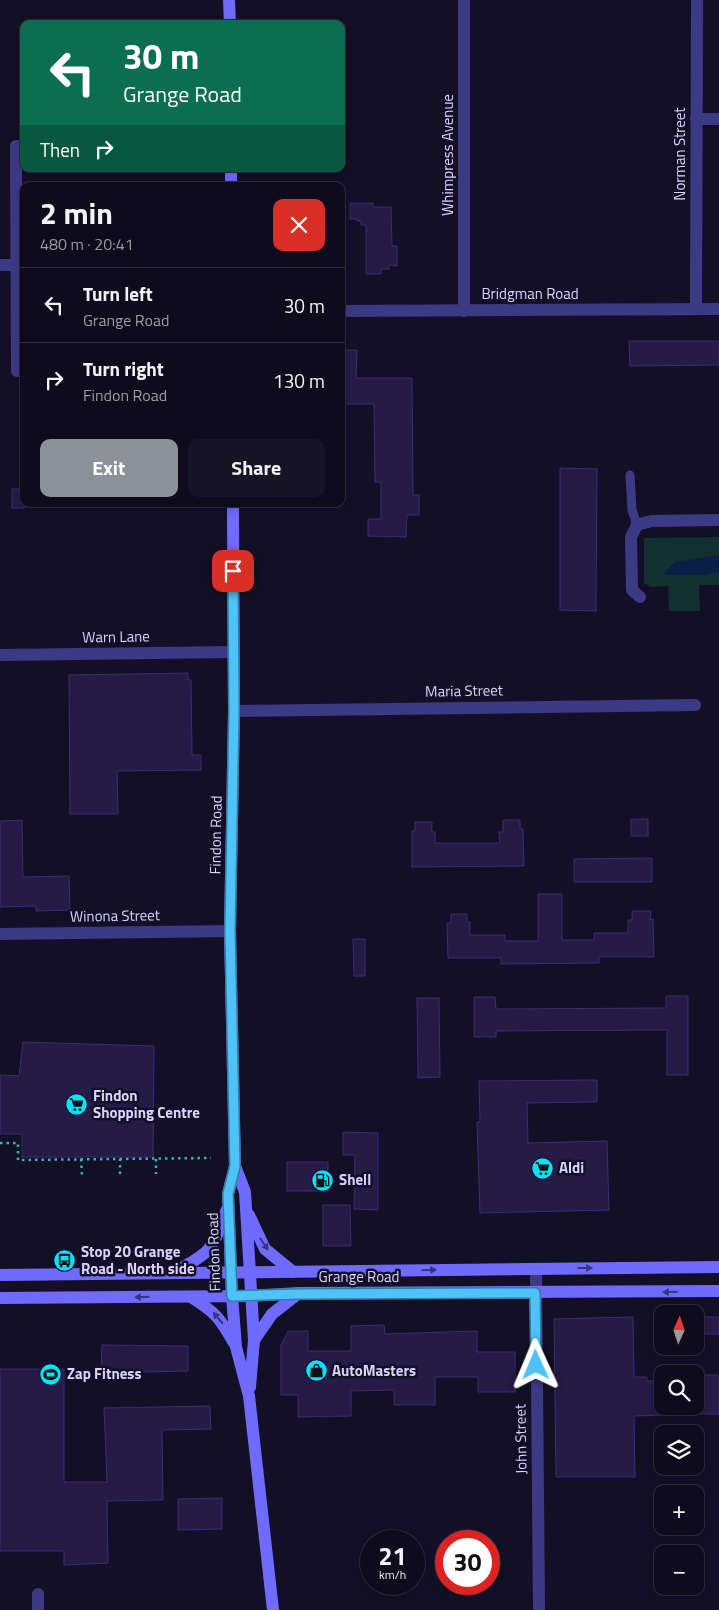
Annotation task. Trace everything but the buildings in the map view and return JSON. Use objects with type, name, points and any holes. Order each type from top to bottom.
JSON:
[{"type":"main road","points":[[229,0],[230,20]]},
{"type":"main road","name":"Findon Road","points":[[233,507],[234,711],[230,931],[235,1166],[228,1194],[228,1204],[236,1347],[249,1396],[274,1610]]},
{"type":"main road","name":"Findon Road","points":[[235,1166],[245,1192],[254,1340],[249,1396]]},
{"type":"main road","points":[[171,1274],[208,1251],[216,1237],[228,1204]]},
{"type":"main road","points":[[245,1209],[266,1249],[293,1272]]},
{"type":"main road","name":"Grange Road","points":[[0,1275],[719,1267]]},
{"type":"main road","name":"Grange Road","points":[[0,1298],[719,1291]]},
{"type":"main road","points":[[254,1340],[272,1314],[299,1294]]},
{"type":"main road","points":[[191,1297],[217,1316],[236,1347]]},
{"type":"street","name":"Whimpress Avenue","points":[[464,0],[464,311]]},
{"type":"street","name":"Norman Street","points":[[696,309],[697,0]]},
{"type":"street","points":[[696,119],[719,119]]},
{"type":"street","points":[[17,371],[16,146],[20,146]]},
{"type":"street","points":[[0,265],[16,265]]},
{"type":"street","name":"Bridgman Road","points":[[345,312],[719,309]]},
{"type":"street","points":[[640,597],[632,590],[631,537],[637,525],[651,521],[719,520]]},
{"type":"street","name":"Warn Lane","points":[[0,655],[233,652]]},
{"type":"street","name":"Maria Street","points":[[234,711],[695,705]]},
{"type":"street","name":"Winona Street","points":[[0,934],[230,931]]},
{"type":"street","name":"John Street","points":[[536,1269],[539,1610]]},
{"type":"street","points":[[38,1594],[38,1610]]},
{"type":"lane","points":[[630,475],[632,510],[637,525]]},
{"type":"path","points":[[0,1143],[18,1143],[18,1160],[211,1158]]},
{"type":"path","points":[[156,1158],[156,1174]]},
{"type":"path","points":[[82,1159],[82,1175]]},
{"type":"path","points":[[120,1159],[120,1174]]},
{"type":"green space","points":[[719,537],[719,585],[699,585],[700,611],[669,611],[668,586],[651,587],[644,583],[644,538]]},
{"type":"water","points":[[719,555],[719,573],[713,572],[708,575],[662,575],[675,562]]},
{"type":"place","name":"Findon Shopping Centre","points":[[77,1105]]},
{"type":"place","name":"Aldi","points":[[543,1168]]},
{"type":"place","name":"Shell","points":[[323,1180]]},
{"type":"place","name":"Stop 20 Grange Road - North side","points":[[65,1261]]},
{"type":"place","name":"AutoMasters","points":[[316,1371]]},
{"type":"place","name":"Zap Fitness","points":[[51,1374]]},
{"type":"route","points":[[233,571],[234,711],[230,931],[235,1166],[228,1194],[232,1296],[535,1293],[536,1365]]}]
